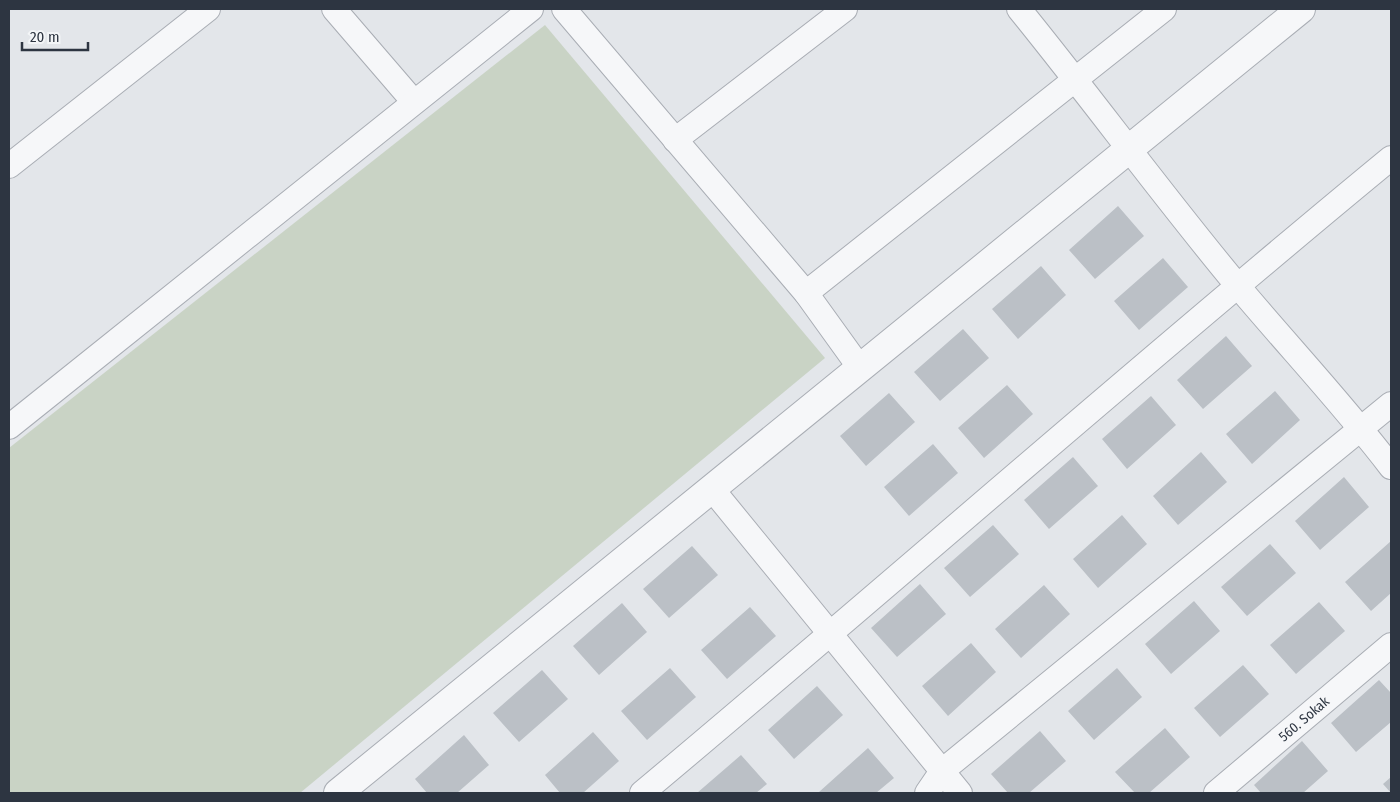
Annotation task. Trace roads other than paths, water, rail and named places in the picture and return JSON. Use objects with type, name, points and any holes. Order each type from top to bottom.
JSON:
[{"type":"street","points":[[9,166],[208,9]]},
{"type":"street","points":[[334,9],[414,102]]},
{"type":"street","points":[[9,427],[531,9]]},
{"type":"street","points":[[564,9],[806,293],[860,368]]},
{"type":"street","points":[[675,140],[845,9]]},
{"type":"street","points":[[1019,9],[1237,285],[1361,428],[1391,467]]},
{"type":"street","points":[[806,293],[1164,9]]},
{"type":"street","points":[[338,793],[1301,9]]},
{"type":"street","points":[[642,793],[831,635],[1237,285],[1391,158]]},
{"type":"street","points":[[927,793],[942,772],[1391,404]]},
{"type":"street","points":[[712,489],[960,793]]},
{"type":"street","name":"560. Sokak","points":[[1216,793],[1391,645]]}]
